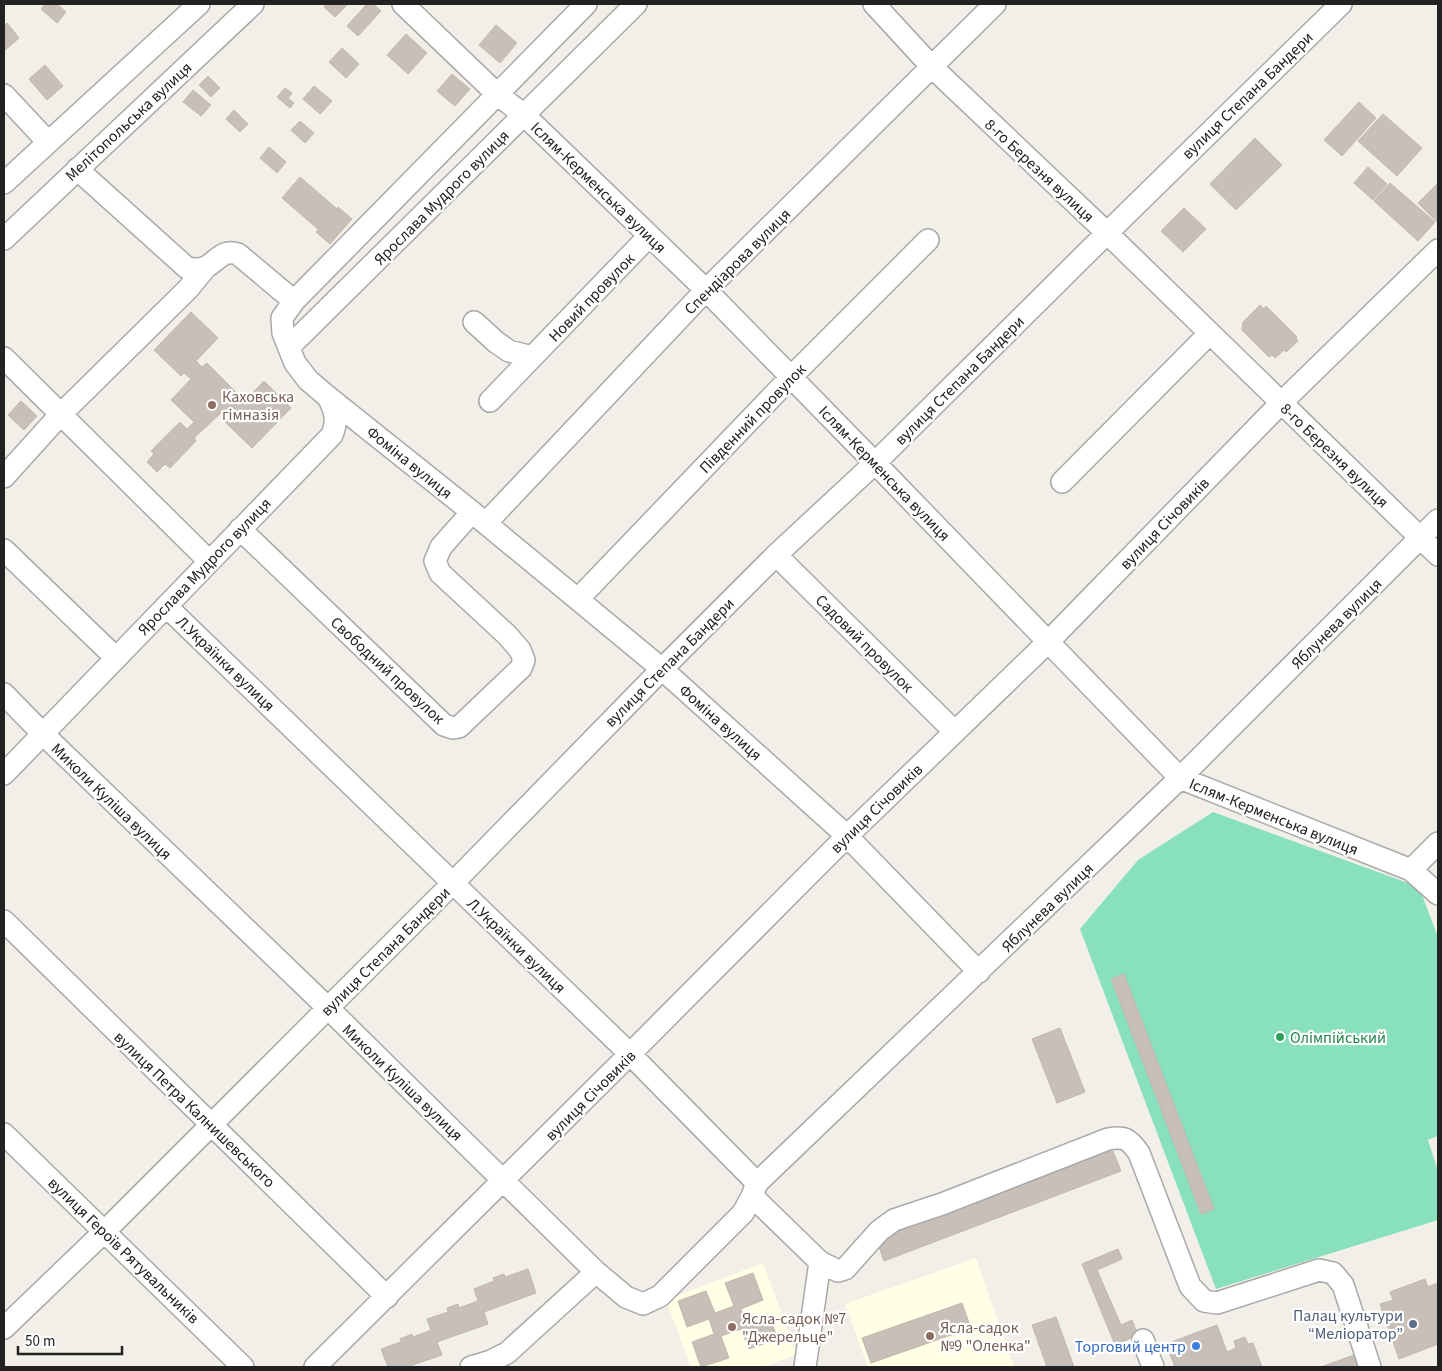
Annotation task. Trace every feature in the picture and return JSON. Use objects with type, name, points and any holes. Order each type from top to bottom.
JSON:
[{"type":"street","points":[[4,183],[199,4]]},
{"type":"street","name":"Мелітопольська вулиця","points":[[4,239],[253,4]]},
{"type":"street","name":"Іслям-Керменська вулиця","points":[[403,4],[497,94],[524,115],[706,290],[1180,778],[1411,870],[1438,894]]},
{"type":"street","name":"Ярослава Мудрого вулиця","points":[[4,774],[208,561],[332,435],[336,419],[332,404],[328,397],[308,380],[295,364],[283,333],[282,318],[294,301],[586,4]]},
{"type":"street","name":"Ярослава Мудрого вулиця","points":[[289,347],[636,4]]},
{"type":"street","name":"8-го Березня вулиця","points":[[874,4],[932,67],[1210,333],[1438,555]]},
{"type":"street","name":"Спендіарова вулиця","points":[[479,517],[995,4]]},
{"type":"street","name":"вулиця Степана Бандери","points":[[4,1328],[105,1231],[453,883],[776,554],[875,463],[1106,233],[1341,4]]},
{"type":"street","points":[[4,95],[48,142]]},
{"type":"street","points":[[78,169],[180,264],[186,268],[196,270],[206,267]]},
{"type":"street","name":"Новий провулок","points":[[490,401],[649,236]]},
{"type":"street","name":"Південний провулок","points":[[578,600],[791,377],[928,240]]},
{"type":"street","name":"вулиця Січовиків","points":[[315,1367],[504,1181],[847,836],[1048,642],[1281,403],[1438,250]]},
{"type":"street","points":[[4,477],[60,415],[188,289],[206,267],[226,253],[238,254],[294,301]]},
{"type":"street","points":[[474,322],[509,351],[532,357]]},
{"type":"street","points":[[1062,482],[1210,333]]},
{"type":"street","points":[[4,358],[208,561]]},
{"type":"street","name":"Фоміна вулиця","points":[[328,397],[479,517],[662,669],[847,836],[979,972]]},
{"type":"street","name":"Свободний провулок","points":[[240,529],[444,725],[453,728],[459,727],[470,718],[521,668],[524,660],[520,650],[507,635],[440,573],[435,561],[441,547],[479,517]]},
{"type":"street","name":"Яблунева вулиця","points":[[660,1296],[743,1213],[754,1190],[1180,778],[1438,520]]},
{"type":"street","points":[[4,550],[116,658]]},
{"type":"street","name":"Садовий провулок","points":[[776,554],[954,732]]},
{"type":"street","name":"Л.Українки вулиця","points":[[166,606],[630,1054],[820,1262]]},
{"type":"street","name":"Миколи Куліша вулиця","points":[[4,694],[43,734],[328,1008],[596,1272],[626,1297],[643,1304],[660,1296]]},
{"type":"street","points":[[1411,870],[1438,843]]},
{"type":"street","name":"вулиця Петра Калнишевського","points":[[4,922],[387,1297]]},
{"type":"street","name":"вулиця Героїв Рятувальників","points":[[4,1134],[243,1367]]},
{"type":"street","points":[[805,1367],[820,1262],[838,1271],[846,1269],[879,1231],[894,1220],[942,1204],[1108,1139],[1120,1137],[1131,1142],[1139,1153],[1190,1286],[1204,1302],[1217,1303],[1319,1270],[1333,1273],[1343,1285],[1370,1367]]},
{"type":"street","points":[[471,1367],[491,1361],[507,1353],[596,1272]]},
{"type":"street","points":[[1143,1340],[1153,1367]]},
{"type":"shaded area","name":"Ясла-садок №9 \"Оленка\"","points":[[976,1258],[1014,1367],[868,1367],[845,1304]]},
{"type":"shaded area","name":"Ясла-садок №7 \"Джерельце\"","points":[[763,1263],[797,1354],[763,1367],[691,1367],[666,1300]]},
{"type":"green space","name":"Олімпійський","points":[[1213,812],[1419,887],[1438,937],[1438,1136],[1428,1140],[1438,1171],[1438,1220],[1216,1289],[1080,929],[1138,860]]},
{"type":"building","points":[[45,4],[57,4],[66,12],[57,23],[41,9]]},
{"type":"building","points":[[327,4],[348,4],[335,17],[324,7]]},
{"type":"building","points":[[367,4],[373,4],[381,11],[358,36],[347,26]]},
{"type":"building","points":[[7,23],[19,38],[4,51],[4,26]]},
{"type":"building","points":[[496,25],[517,43],[500,63],[479,45]]},
{"type":"building","points":[[406,34],[427,53],[408,74],[387,55]]},
{"type":"building","points":[[342,48],[359,64],[346,78],[329,62]]},
{"type":"building","points":[[45,65],[63,86],[47,100],[29,79]]},
{"type":"building","points":[[452,74],[470,89],[455,106],[437,91]]},
{"type":"building","points":[[208,76],[220,88],[211,97],[199,85]]},
{"type":"building","points":[[314,86],[332,101],[320,114],[303,99]]},
{"type":"building","points":[[285,88],[292,93],[288,98],[294,103],[290,108],[277,97]]},
{"type":"building","points":[[193,90],[211,105],[201,116],[183,102]]},
{"type":"building","points":[[1359,102],[1376,118],[1342,156],[1324,140]]},
{"type":"building","points":[[234,110],[248,124],[240,132],[226,119]]},
{"type":"building","points":[[1383,114],[1422,148],[1397,176],[1358,141]]},
{"type":"building","points":[[300,121],[314,133],[305,143],[291,130]]},
{"type":"building","points":[[1255,138],[1282,165],[1236,210],[1210,184]]},
{"type":"building","points":[[269,147],[286,162],[277,173],[260,158]]},
{"type":"building","points":[[1368,167],[1387,184],[1373,200],[1354,183]]},
{"type":"building","points":[[300,177],[336,208],[318,229],[282,198]]},
{"type":"building","points":[[1390,183],[1435,222],[1418,241],[1374,201]]},
{"type":"building","points":[[1438,183],[1438,223],[1418,203]]},
{"type":"building","points":[[338,207],[352,219],[330,244],[316,232]]},
{"type":"building","points":[[1184,208],[1206,229],[1183,252],[1161,231]]},
{"type":"building","points":[[1260,305],[1264,309],[1266,306],[1297,337],[1298,341],[1286,352],[1284,350],[1275,358],[1272,355],[1269,357],[1242,330],[1243,322]]},
{"type":"building","points":[[191,312],[218,338],[196,361],[202,367],[207,363],[238,394],[234,398],[241,405],[264,381],[291,408],[252,448],[225,422],[230,417],[223,411],[194,438],[196,441],[170,468],[165,464],[157,472],[147,462],[154,454],[151,451],[180,422],[187,429],[194,422],[171,400],[191,379],[184,373],[181,376],[154,350]]},
{"type":"building","points":[[21,401],[37,416],[24,430],[8,415]]},
{"type":"building","points":[[1124,974],[1214,1209],[1201,1214],[1111,979]]},
{"type":"building","points":[[1060,1028],[1085,1092],[1057,1103],[1032,1039]]},
{"type":"building","points":[[1112,1149],[1121,1171],[884,1261],[876,1238]]},
{"type":"building","points":[[1118,1249],[1122,1259],[1097,1270],[1121,1325],[1132,1320],[1138,1335],[1115,1345],[1082,1264]]},
{"type":"building","points":[[528,1269],[536,1293],[484,1312],[488,1324],[437,1342],[442,1355],[407,1367],[388,1367],[381,1349],[401,1342],[400,1339],[412,1334],[413,1337],[431,1330],[427,1319],[448,1312],[447,1308],[458,1304],[459,1308],[478,1301],[474,1289],[494,1281],[493,1278],[504,1274],[505,1277]]},
{"type":"building","points":[[753,1273],[763,1300],[741,1309],[746,1322],[768,1314],[778,1339],[749,1349],[741,1329],[721,1336],[729,1358],[701,1367],[692,1342],[714,1334],[709,1319],[687,1327],[678,1301],[706,1291],[715,1313],[734,1306],[725,1283]]},
{"type":"building","name":"Палац культури “Меліоратор”","points":[[1425,1279],[1428,1287],[1438,1283],[1438,1344],[1399,1359],[1380,1304],[1393,1300],[1390,1292]]},
{"type":"building","points":[[962,1303],[971,1328],[871,1363],[862,1338]]},
{"type":"building","points":[[1056,1317],[1074,1367],[1047,1367],[1032,1325]]},
{"type":"building","name":"Торговий центр","points":[[1217,1325],[1227,1352],[1236,1348],[1234,1341],[1245,1337],[1248,1344],[1253,1343],[1262,1367],[1175,1367],[1166,1344]]},
{"type":"building","points":[[1354,1355],[1359,1367],[1321,1367]]},
{"type":"place","name":"Каховська гімназія","points":[[212,405]]},
{"type":"place","name":"Олімпійський","points":[[1280,1037]]},
{"type":"place","name":"Палац культури “Меліоратор”","points":[[1413,1324]]},
{"type":"place","name":"Ясла-садок №7 \"Джерельце\"","points":[[732,1327]]},
{"type":"place","name":"Ясла-садок №9 \"Оленка\"","points":[[930,1336]]},
{"type":"place","name":"Торговий центр","points":[[1196,1346]]}]
